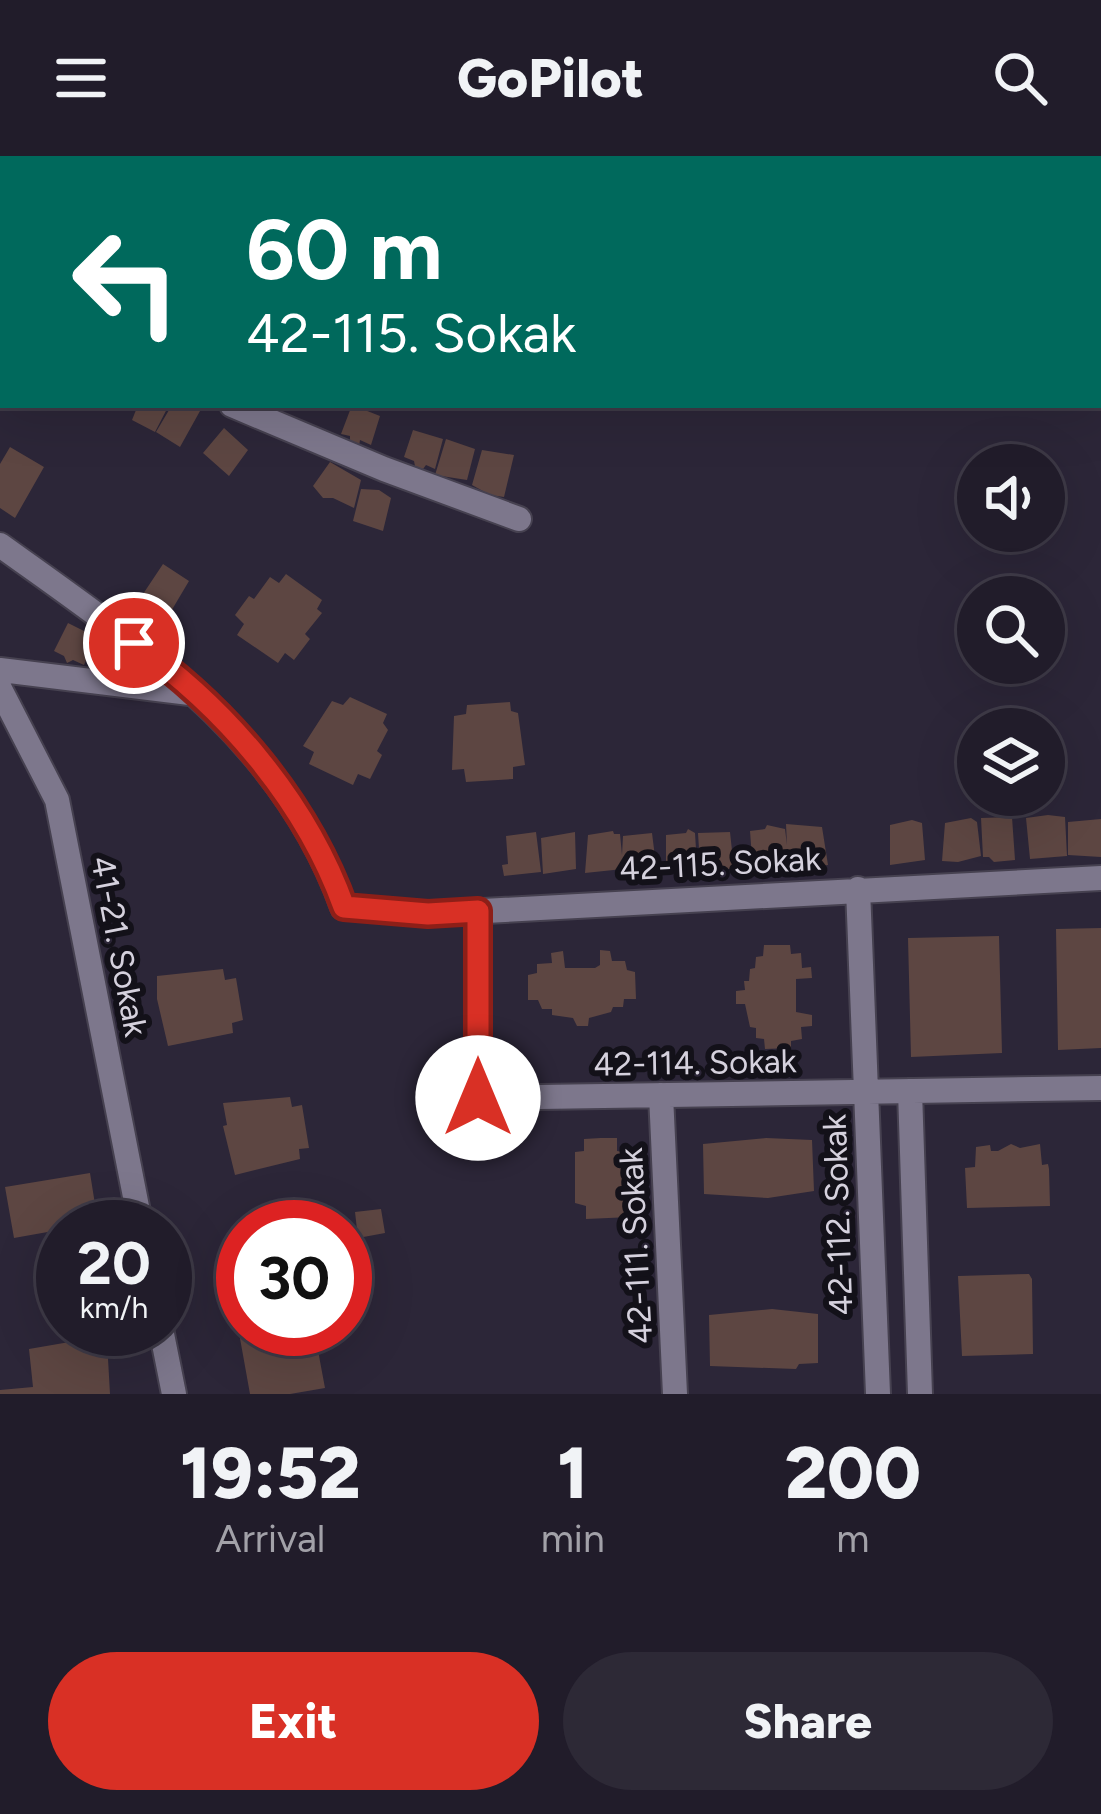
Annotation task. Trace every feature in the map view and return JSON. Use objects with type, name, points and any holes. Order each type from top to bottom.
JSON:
[{"type":"street","points":[[239,408],[519,519]]},
{"type":"street","points":[[0,545],[168,666],[199,694]]},
{"type":"street","points":[[0,670],[199,694]]},
{"type":"street","name":"41-21. Sokak","points":[[0,689],[57,800],[136,1200]]},
{"type":"street","name":"42-115. Sokak","points":[[199,694],[239,735],[305,827],[344,907],[428,914],[1101,878]]},
{"type":"street","name":"42-112. Sokak","points":[[858,889],[878,1394]]},
{"type":"street","name":"42-114. Sokak","points":[[478,911],[478,1098],[1101,1088]]},
{"type":"street","points":[[910,1091],[920,1394]]},
{"type":"street","name":"42-111. Sokak","points":[[661,1095],[675,1394]]},
{"type":"street","points":[[166,1356],[174,1394]]},
{"type":"building","points":[[137,408],[167,408],[155,432],[132,420]]},
{"type":"building","points":[[170,408],[200,411],[180,447],[156,432]]},
{"type":"building","points":[[351,408],[380,416],[371,445],[360,440],[359,446],[341,434]]},
{"type":"building","points":[[224,428],[248,450],[229,476],[203,453]]},
{"type":"building","points":[[413,430],[443,439],[435,469],[415,466],[404,457]]},
{"type":"building","points":[[446,439],[475,449],[467,480],[435,475]]},
{"type":"building","points":[[10,447],[44,467],[15,518],[0,508],[0,464]]},
{"type":"building","points":[[482,450],[514,455],[504,497],[472,485]]},
{"type":"building","points":[[330,462],[361,480],[354,508],[323,498],[313,486]]},
{"type":"building","points":[[361,489],[379,490],[391,498],[383,531],[353,521]]},
{"type":"building","points":[[163,564],[189,581],[170,613],[143,594]]},
{"type":"building","points":[[286,574],[322,600],[317,609],[322,613],[305,634],[310,639],[294,660],[285,653],[278,663],[237,635],[244,624],[235,615],[270,577],[279,583]]},
{"type":"building","points":[[68,623],[96,637],[84,665],[73,660],[67,663],[54,651]]},
{"type":"building","points":[[350,697],[387,714],[383,723],[388,730],[370,779],[358,774],[353,785],[309,764],[314,752],[303,746],[332,701],[343,705]]},
{"type":"building","points":[[510,702],[511,711],[518,713],[525,765],[513,767],[513,779],[466,782],[464,769],[452,770],[454,716],[466,714],[467,705]]},
{"type":"building","points":[[1012,817],[1015,860],[994,862],[983,857],[981,818]]},
{"type":"building","points":[[1065,817],[1067,856],[1030,859],[1026,818]]},
{"type":"building","points":[[971,818],[977,822],[981,856],[942,861],[945,823]]},
{"type":"building","points":[[1101,819],[1101,857],[1068,855],[1068,822]]},
{"type":"building","points":[[912,820],[922,823],[925,860],[890,865],[890,825]]},
{"type":"building","points":[[786,824],[822,827],[828,865],[748,870],[750,831],[767,825],[785,829],[787,845]]},
{"type":"building","points":[[688,829],[695,833],[697,865],[666,870],[666,835]]},
{"type":"building","points":[[536,832],[541,872],[504,876],[506,836]]},
{"type":"building","points":[[575,832],[576,869],[543,874],[541,838]]},
{"type":"building","points":[[730,832],[734,869],[700,865],[698,833]]},
{"type":"building","points":[[652,833],[656,865],[628,874],[622,861],[623,869],[585,873],[588,835],[620,834],[622,855],[623,836]]},
{"type":"building","points":[[1101,928],[1101,1048],[1058,1050],[1056,929]]},
{"type":"building","points":[[999,936],[1002,1053],[911,1057],[908,938]]},
{"type":"building","points":[[764,945],[790,945],[791,954],[801,953],[802,968],[811,967],[812,978],[796,979],[796,1012],[812,1015],[812,1026],[801,1027],[802,1039],[791,1041],[791,1048],[765,1049],[764,1039],[756,1038],[756,1028],[750,1027],[745,1004],[736,1004],[736,991],[745,990],[744,981],[749,981],[756,957],[763,956]]},
{"type":"building","points":[[600,950],[610,951],[612,961],[625,961],[627,970],[635,972],[636,999],[624,999],[623,1007],[589,1018],[588,1026],[577,1026],[573,1018],[552,1015],[552,1009],[542,1009],[538,1000],[528,1000],[528,975],[537,973],[537,964],[552,963],[551,953],[563,951],[565,968],[595,968],[600,965]]},
{"type":"building","points":[[223,969],[225,980],[236,978],[243,1020],[232,1023],[233,1033],[168,1046],[157,976]]},
{"type":"building","points":[[290,1097],[292,1107],[302,1105],[309,1148],[299,1149],[300,1159],[235,1175],[223,1126],[227,1125],[223,1103]]},
{"type":"building","points":[[617,1138],[617,1151],[628,1153],[631,1217],[586,1219],[586,1206],[575,1203],[575,1152],[584,1151],[584,1139]]},
{"type":"building","points":[[766,1138],[812,1140],[814,1191],[768,1198],[704,1194],[703,1144]]},
{"type":"building","points":[[1011,1144],[1020,1148],[1040,1144],[1042,1165],[1048,1164],[1049,1169],[1050,1206],[967,1208],[965,1168],[975,1167],[976,1147],[990,1145],[991,1151],[998,1151]]},
{"type":"building","points":[[90,1173],[94,1200],[36,1200],[36,1234],[14,1238],[5,1187]]},
{"type":"building","points":[[381,1209],[385,1233],[372,1235],[372,1210]]},
{"type":"building","points":[[1029,1274],[1033,1354],[962,1356],[958,1276]]},
{"type":"building","points":[[772,1309],[818,1314],[818,1363],[799,1364],[796,1369],[710,1366],[709,1315]]},
{"type":"building","points":[[36,1348],[36,1356],[108,1356],[110,1394],[0,1394],[0,1390],[33,1387],[29,1349]]},
{"type":"building","points":[[243,1356],[319,1356],[325,1388],[250,1394]]},
{"type":"route","points":[[134,643],[168,666],[239,735],[317,846],[344,907],[428,914],[478,911],[478,1098]]}]
